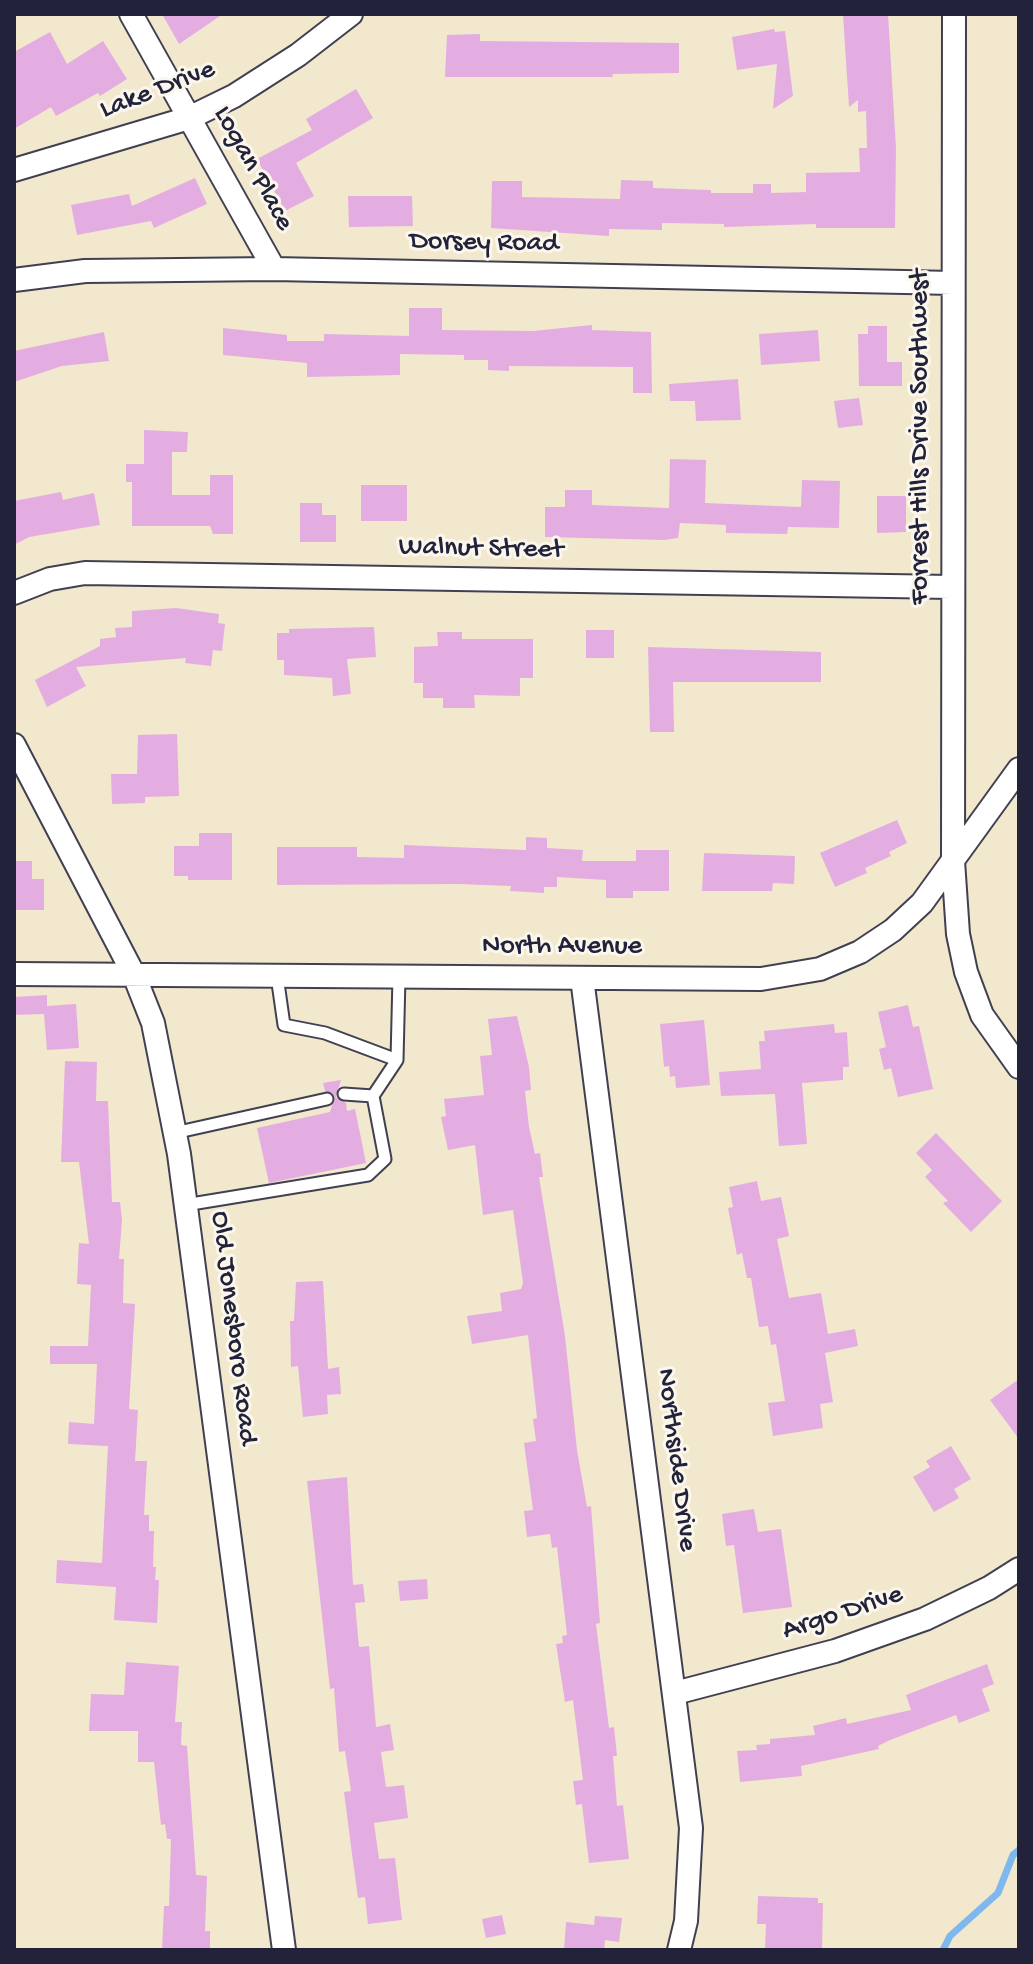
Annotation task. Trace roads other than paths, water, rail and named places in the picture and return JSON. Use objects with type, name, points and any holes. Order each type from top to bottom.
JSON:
[{"type":"street","name":"Logan Place","points":[[131,14],[274,269]]},
{"type":"street","name":"Lake Drive","points":[[14,170],[189,118],[234,96],[298,55],[351,14]]},
{"type":"street","name":"Forrest Hills Drive Southwest","points":[[954,14],[953,861],[958,934],[966,972],[982,1015],[1019,1067]]},
{"type":"street","name":"Dorsey Road","points":[[14,280],[85,271],[274,269],[953,283]]},
{"type":"street","name":"Walnut Street","points":[[14,593],[50,579],[85,573],[951,587]]},
{"type":"street","name":"Old Jonesboro Road","points":[[14,745],[134,975],[153,1023],[185,1205],[284,1950]]},
{"type":"street","name":"North Avenue","points":[[14,974],[761,979],[820,969],[860,952],[893,930],[922,903],[1019,769]]},
{"type":"street","name":"Northside Drive","points":[[582,978],[691,1828],[686,1921],[679,1950]]},
{"type":"street","name":"Argo Drive","points":[[675,1693],[835,1651],[925,1619],[989,1588],[1019,1569]]},
{"type":"lane","points":[[277,976],[284,1025],[325,1033],[397,1060]]},
{"type":"lane","points":[[185,1205],[368,1175],[385,1159],[373,1096],[397,1060],[399,977]]},
{"type":"lane","points":[[344,1094],[373,1096]]},
{"type":"lane","points":[[174,1133],[327,1099]]},
{"type":"waterway","points":[[943,1950],[950,1936],[998,1893],[1013,1855],[1019,1850]]}]
